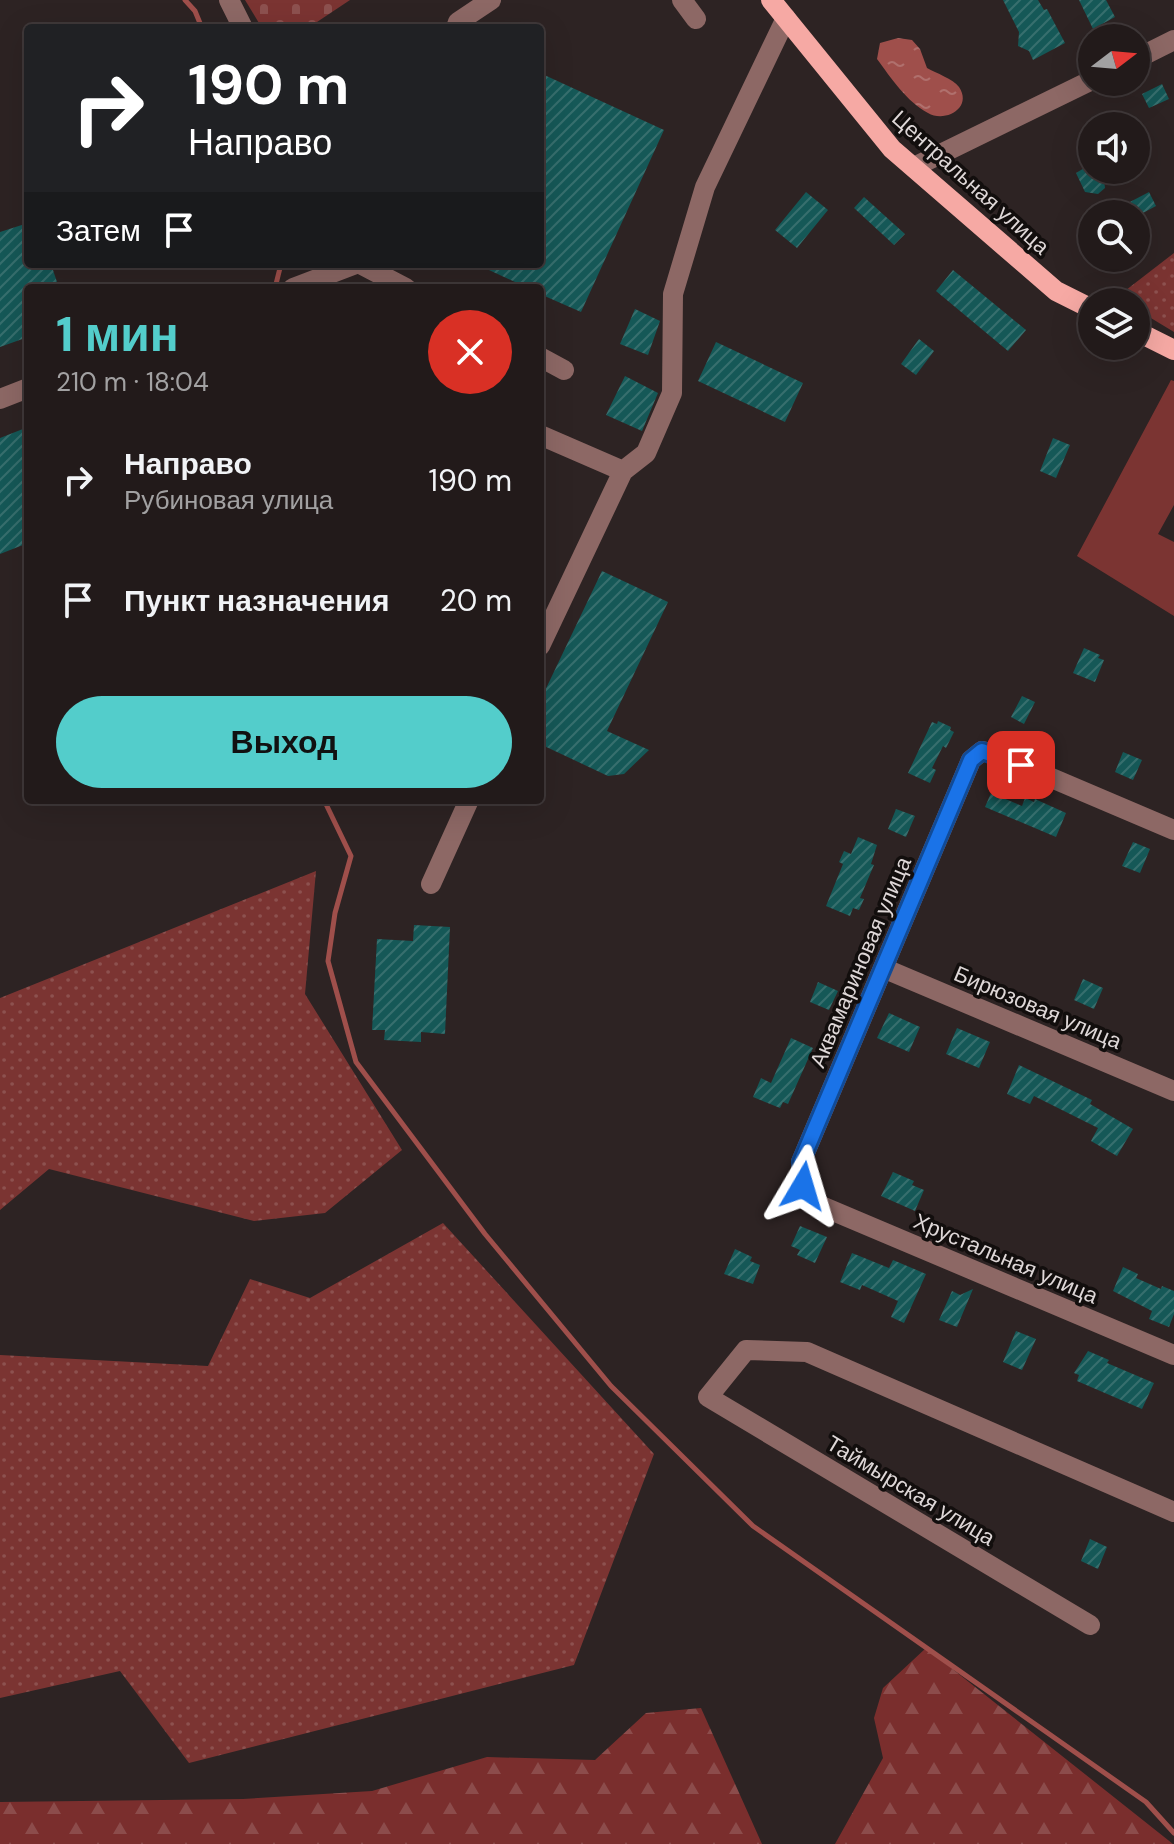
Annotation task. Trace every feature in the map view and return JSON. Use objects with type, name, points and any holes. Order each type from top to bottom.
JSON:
[{"type":"main road","name":"Центральная улица","points":[[771,0],[892,149],[1056,291],[1078,302]]},
{"type":"main road","points":[[1150,338],[1174,350]]},
{"type":"street","points":[[229,0],[241,24]]},
{"type":"street","points":[[457,24],[491,0]]},
{"type":"street","points":[[682,0],[696,19]]},
{"type":"street","points":[[544,638],[623,471],[646,453],[672,393],[673,294],[705,187],[786,18]]},
{"type":"street","points":[[1150,52],[1174,40]]},
{"type":"street","points":[[914,167],[1078,87]]},
{"type":"street","points":[[304,284],[347,268]]},
{"type":"street","points":[[366,268],[398,284]]},
{"type":"street","points":[[544,359],[564,370]]},
{"type":"street","points":[[0,399],[24,390]]},
{"type":"street","points":[[544,437],[623,471]]},
{"type":"street","name":"Аквамариновая улица","points":[[819,1205],[803,1186],[801,1162],[971,760],[982,751],[995,754],[1174,830]]},
{"type":"street","points":[[431,884],[467,804]]},
{"type":"street","name":"Бирюзовая улица","points":[[883,968],[1174,1091]]},
{"type":"street","name":"Хрустальная улица","points":[[819,1205],[1174,1355]]},
{"type":"street","name":"Таймырская улица","points":[[1090,1625],[708,1397],[746,1350],[807,1352],[1174,1512]]},
{"type":"green space","points":[[245,0],[350,0],[314,24],[260,24]]},
{"type":"green space","points":[[1174,253],[1174,332],[1150,317],[1150,288],[1129,288]]},
{"type":"green space","points":[[1171,380],[1174,381],[1174,505],[1158,534],[1174,542],[1174,616],[1077,556]]},
{"type":"green space","points":[[316,871],[305,994],[402,1150],[325,1213],[254,1221],[49,1169],[0,1210],[0,998]]},
{"type":"green space","points":[[443,1223],[654,1454],[574,1665],[189,1763],[120,1671],[0,1698],[0,1355],[208,1366],[250,1279],[310,1298]]},
{"type":"green space","points":[[926,1648],[1173,1844],[835,1844],[883,1758],[874,1718],[883,1688]]},
{"type":"green space","points":[[701,1708],[762,1844],[0,1844],[0,1802],[243,1799],[372,1791],[487,1757],[595,1760],[646,1713]]},
{"type":"water","points":[[898,38],[912,40],[920,49],[927,68],[959,87],[962,101],[955,112],[942,116],[928,113],[913,103],[894,82],[877,59],[880,43]]},
{"type":"building","points":[[1003,0],[1038,0],[1044,10],[1047,9],[1065,43],[1033,60],[1029,51],[1018,46],[1019,32]]},
{"type":"building","points":[[1079,0],[1106,0],[1115,17],[1102,24],[1091,24]]},
{"type":"building","points":[[544,75],[664,130],[581,312],[544,296],[544,284],[519,284],[485,268],[544,268]]},
{"type":"building","points":[[1162,84],[1169,99],[1149,108],[1143,96],[1150,96],[1150,90]]},
{"type":"building","points":[[1081,184],[1105,184],[1105,188],[1098,194],[1085,192]]},
{"type":"building","points":[[806,192],[828,210],[797,248],[775,230]]},
{"type":"building","points":[[1149,192],[1156,206],[1150,209],[1150,200],[1134,200]]},
{"type":"building","points":[[864,197],[905,234],[894,245],[854,208]]},
{"type":"building","points":[[24,224],[24,268],[52,268],[58,284],[24,284],[24,338],[0,347],[0,232]]},
{"type":"building","points":[[953,270],[1026,330],[1008,351],[936,291]]},
{"type":"building","points":[[635,309],[660,321],[648,355],[620,344]]},
{"type":"building","points":[[919,339],[934,351],[916,375],[901,364]]},
{"type":"building","points":[[716,342],[803,383],[785,422],[698,381]]},
{"type":"building","points":[[625,376],[658,393],[642,431],[606,415]]},
{"type":"building","points":[[24,429],[24,545],[0,554],[0,438]]},
{"type":"building","points":[[1053,438],[1070,445],[1056,478],[1040,471]]},
{"type":"building","points":[[602,571],[668,602],[607,731],[649,750],[624,774],[608,776],[544,746],[544,693]]},
{"type":"building","points":[[1084,648],[1104,660],[1095,682],[1073,673]]},
{"type":"building","points":[[1022,696],[1035,702],[1024,724],[1011,717]]},
{"type":"building","points":[[938,721],[951,727],[950,730],[954,732],[932,768],[936,770],[930,783],[908,773],[932,722],[937,724]]},
{"type":"building","points":[[1123,752],[1142,760],[1133,780],[1115,772]]},
{"type":"building","points":[[991,793],[1022,806],[1025,798],[1034,802],[1035,799],[1066,813],[1056,837],[985,807]]},
{"type":"building","points":[[896,809],[915,816],[906,837],[888,829]]},
{"type":"building","points":[[858,837],[877,845],[871,864],[874,865],[860,898],[864,899],[859,910],[853,908],[850,916],[826,906],[843,864],[839,862],[844,851],[851,854]]},
{"type":"building","points":[[1133,842],[1150,849],[1140,873],[1122,866]]},
{"type":"building","points":[[414,925],[450,927],[445,1034],[421,1032],[421,1042],[384,1040],[385,1030],[372,1030],[377,939],[413,941]]},
{"type":"building","points":[[1083,979],[1103,988],[1094,1009],[1074,1000]]},
{"type":"building","points":[[818,982],[838,991],[829,1010],[810,1002]]},
{"type":"building","points":[[889,1013],[920,1027],[909,1052],[877,1038]]},
{"type":"building","points":[[957,1028],[990,1042],[979,1068],[946,1054]]},
{"type":"building","points":[[791,1038],[813,1048],[788,1104],[783,1102],[780,1108],[753,1097],[761,1078],[771,1083]]},
{"type":"building","points":[[1019,1065],[1092,1100],[1090,1104],[1133,1129],[1117,1156],[1091,1141],[1098,1128],[1034,1096],[1030,1104],[1007,1094]]},
{"type":"building","points":[[893,1172],[914,1181],[912,1185],[924,1190],[915,1211],[881,1196]]},
{"type":"building","points":[[800,1226],[827,1237],[815,1263],[797,1255],[800,1250],[791,1246]]},
{"type":"building","points":[[735,1249],[752,1257],[750,1261],[760,1265],[753,1284],[724,1274]]},
{"type":"building","points":[[852,1253],[889,1268],[893,1260],[926,1274],[904,1323],[891,1317],[898,1301],[862,1285],[860,1290],[840,1282]]},
{"type":"building","points":[[1123,1267],[1138,1274],[1136,1278],[1174,1291],[1174,1314],[1169,1327],[1149,1319],[1152,1311],[1113,1291]]},
{"type":"building","points":[[973,1289],[957,1327],[939,1320],[952,1291],[960,1295]]},
{"type":"building","points":[[1016,1331],[1036,1339],[1022,1370],[1003,1362]]},
{"type":"building","points":[[1088,1351],[1109,1360],[1107,1363],[1154,1383],[1142,1409],[1077,1381],[1079,1375],[1074,1373]]},
{"type":"building","points":[[1090,1539],[1107,1547],[1098,1569],[1081,1561]]},
{"type":"waterway","points":[[185,0],[195,11],[200,24]]},
{"type":"waterway","points":[[276,284],[280,268]]},
{"type":"waterway","points":[[326,804],[351,856],[335,913],[328,961],[356,1062],[485,1234],[611,1386],[753,1526],[1146,1802],[1174,1833]]},
{"type":"route","points":[[803,1186],[801,1162],[971,760],[982,751],[1021,765]]}]
